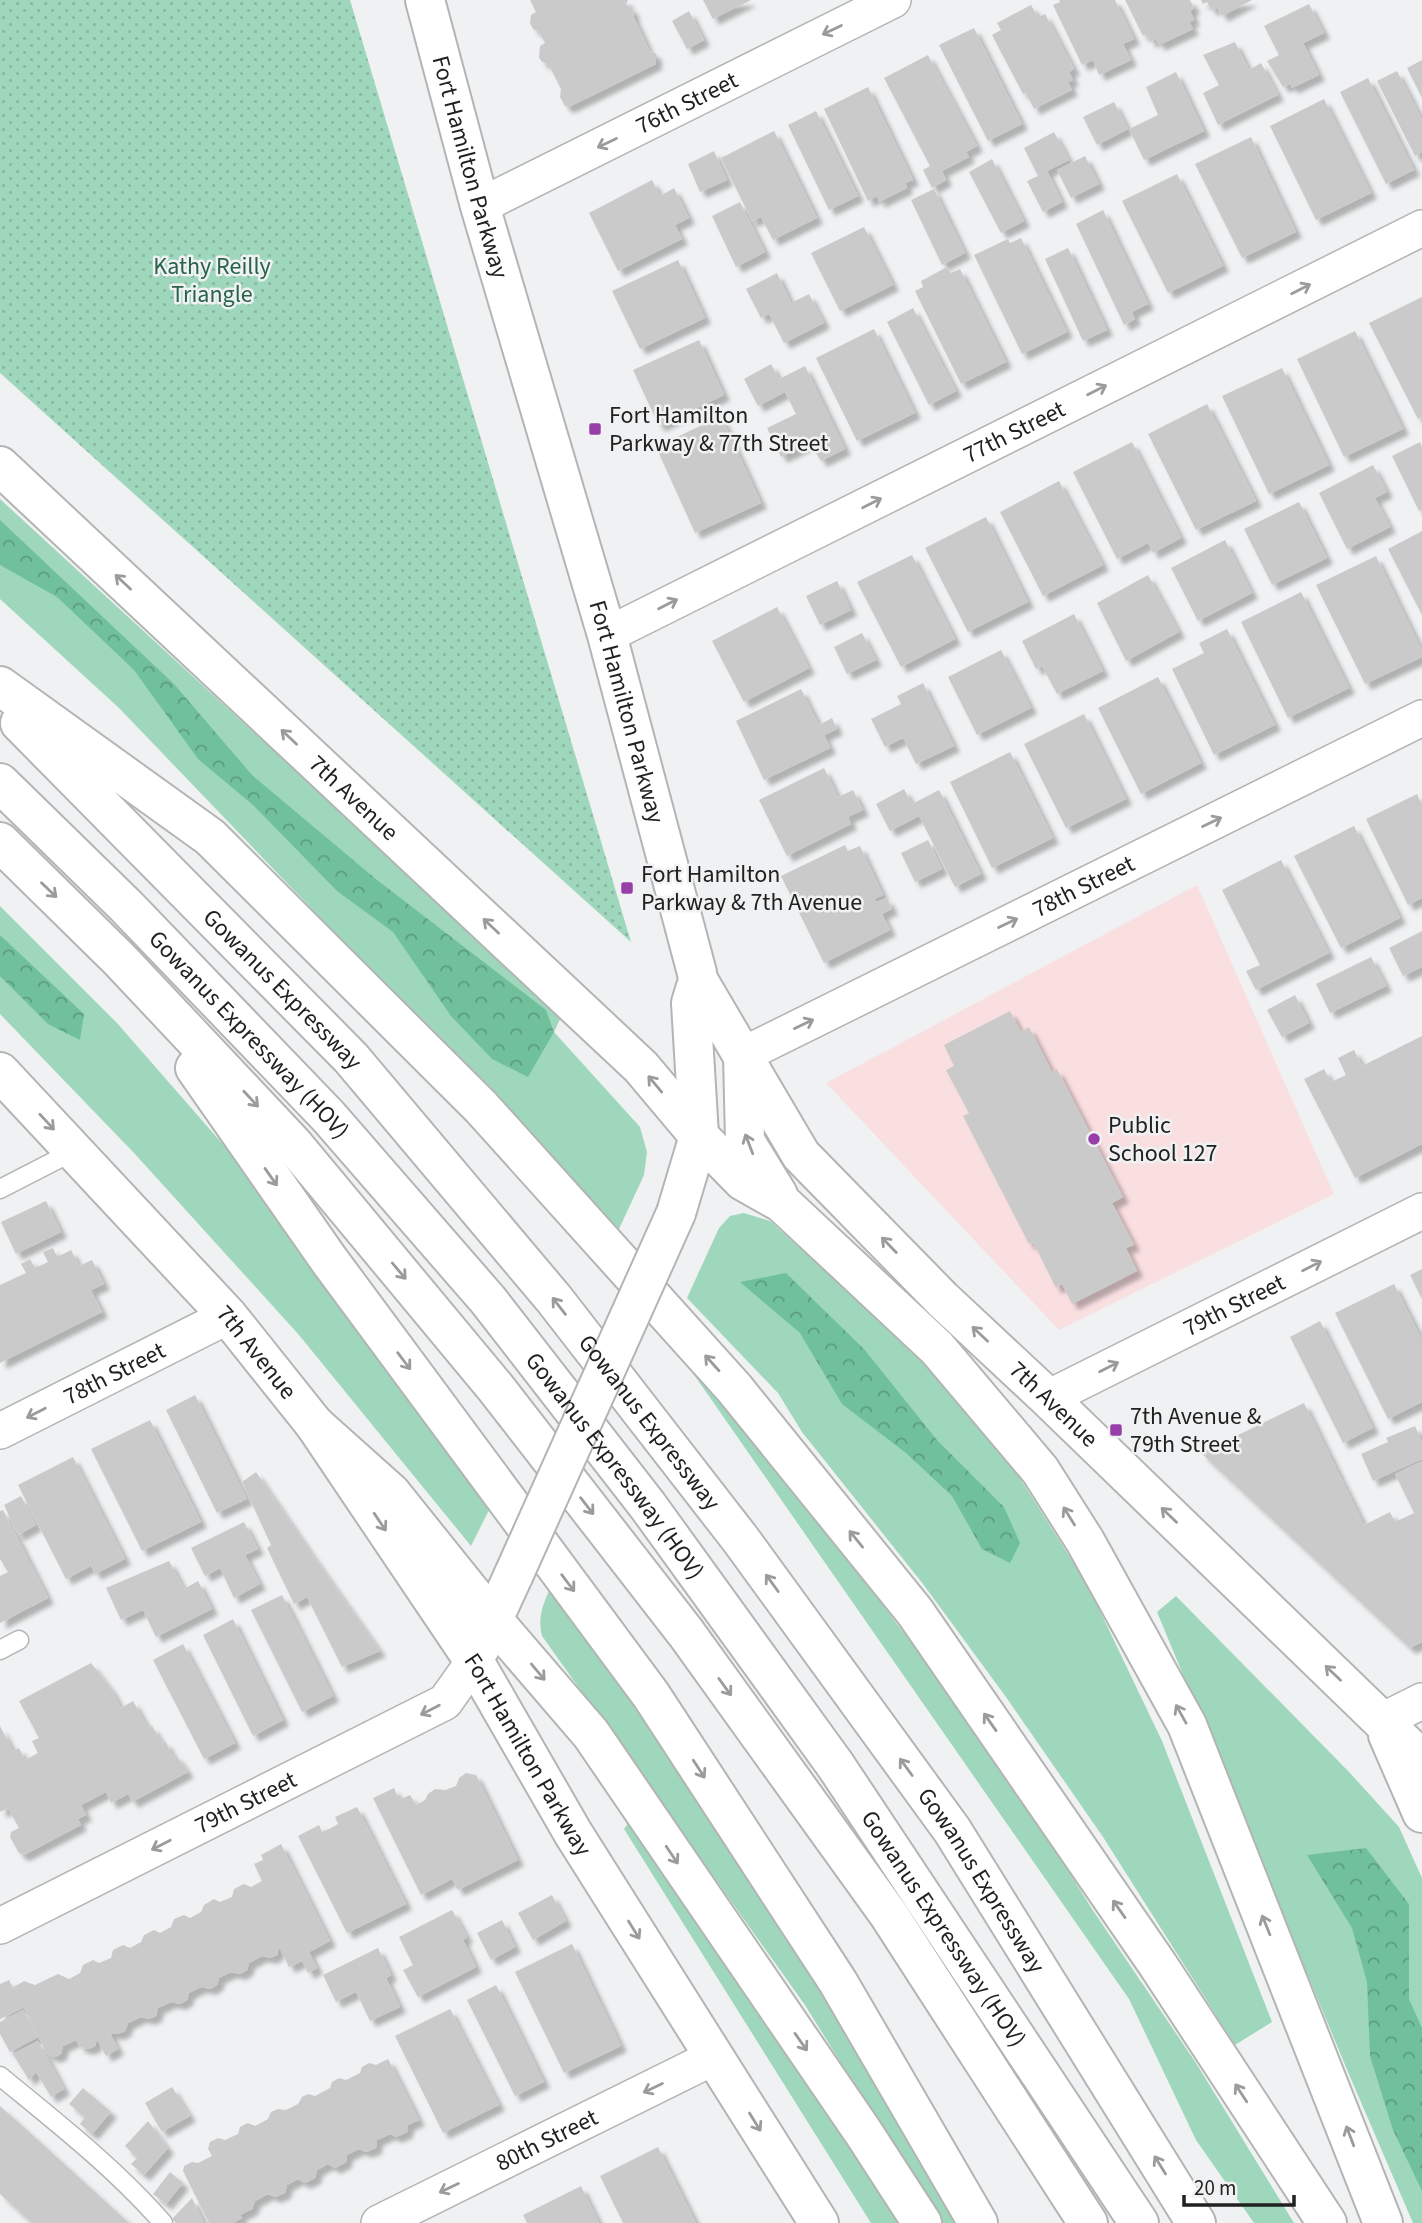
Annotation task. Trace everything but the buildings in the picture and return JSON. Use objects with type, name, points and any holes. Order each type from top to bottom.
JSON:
[{"type":"main road","name":"Fort Hamilton Parkway","points":[[425,0],[480,206],[607,635],[698,980],[691,1003],[699,1136],[676,1213],[474,1661],[573,1833],[819,2223]]},
{"type":"main road","name":"7th Avenue","points":[[0,466],[641,1067],[699,1136],[743,1181],[782,1203]]},
{"type":"main road","points":[[0,686],[210,837],[481,1107],[734,1388],[915,1612],[1158,1965],[1327,2223]]},
{"type":"main road","name":"Gowanus Expressway","points":[[0,703],[351,1058],[554,1299],[741,1540],[952,1830],[1196,2223]]},
{"type":"main road","name":"Gowanus Expressway (HOV)","points":[[0,783],[126,906],[328,1116],[488,1300],[648,1506],[836,1766],[1139,2223]]},
{"type":"main road","points":[[0,842],[120,960],[293,1144],[495,1387],[677,1622],[889,1915],[1088,2223]]},
{"type":"main road","points":[[120,960],[329,1260],[651,1695],[838,1982],[978,2223]]},
{"type":"main road","name":"7th Avenue","points":[[698,980],[801,1155],[942,1299],[1422,1760]]},
{"type":"main road","points":[[743,1055],[745,1141],[782,1203],[928,1339],[956,1368],[1040,1470],[1085,1541],[1187,1725],[1383,2223]]},
{"type":"main road","name":"7th Avenue","points":[[0,1072],[228,1316],[315,1425],[474,1661]]},
{"type":"main road","points":[[315,1425],[391,1493],[493,1620],[591,1734],[863,2132],[922,2223]]},
{"type":"main road","points":[[1382,1721],[1422,1813]]},
{"type":"street","name":"76th Street","points":[[480,206],[893,0]]},
{"type":"street","name":"77th Street","points":[[607,635],[1422,228]]},
{"type":"street","name":"78th Street","points":[[743,1055],[1422,718]]},
{"type":"street","name":"79th Street","points":[[1048,1398],[1422,1211]]},
{"type":"street","name":"78th Street","points":[[0,1431],[228,1316]]},
{"type":"street","name":"79th Street","points":[[0,1926],[445,1702],[474,1661]]},
{"type":"street","points":[[1382,1721],[1422,1701]]},
{"type":"street","name":"80th Street","points":[[379,2223],[714,2057]]},
{"type":"lane","points":[[0,1189],[74,1151]]},
{"type":"lane","points":[[0,1650],[19,1640]]},
{"type":"lane","points":[[0,2076],[53,2119],[140,2197],[163,2223]]},
{"type":"shaded area","name":"Public School 127","points":[[1197,885],[1334,1194],[1059,1330],[826,1083]]},
{"type":"green space","name":"Kathy Reilly Triangle","points":[[0,0],[350,0],[631,942],[0,373]]},
{"type":"green space","points":[[0,499],[563,1013],[554,1032],[640,1127],[647,1152],[644,1175],[619,1229],[119,708],[0,599]]},
{"type":"green space","points":[[0,520],[174,684],[252,775],[377,880],[546,1010],[554,1032],[528,1077],[492,1059],[451,1016],[393,932],[337,891],[253,805],[198,759],[134,670],[57,597],[0,565]]},
{"type":"green space","points":[[0,906],[117,1023],[234,1157],[493,1502],[471,1546],[299,1335],[135,1154],[0,1014]]},
{"type":"green space","points":[[0,935],[84,1014],[80,1040],[48,1024],[0,976]]},
{"type":"green space","points":[[744,1213],[770,1221],[917,1354],[1004,1453],[1087,1584],[1162,1741],[1272,2022],[1235,2045],[1103,1837],[1006,1697],[923,1584],[802,1432],[778,1393],[687,1298],[719,1228],[730,1216]]},
{"type":"green space","points":[[786,1273],[864,1349],[937,1440],[1004,1507],[1020,1543],[1010,1563],[982,1549],[952,1496],[906,1453],[842,1404],[800,1333],[740,1282]]},
{"type":"green space","points":[[674,1346],[786,1478],[993,1750],[1092,1909],[1196,2063],[1294,2223],[1254,2223],[1196,2140],[1129,1999]]},
{"type":"green space","points":[[553,1583],[747,1856],[961,2223],[940,2223],[805,2005],[542,1636],[541,1615]]},
{"type":"green space","points":[[1176,1596],[1350,1773],[1399,1827],[1422,1878],[1422,2223],[1413,2223],[1157,1612]]},
{"type":"green space","points":[[629,1822],[904,2223],[871,2223],[624,1829]]},
{"type":"green space","points":[[1366,1848],[1409,1904],[1409,1999],[1422,2028],[1422,2191],[1393,2130],[1370,2056],[1367,1982],[1352,1928],[1307,1855]]},
{"type":"place","name":"Fort Hamilton Parkway & 77th Street","points":[[595,429]]},
{"type":"place","name":"Fort Hamilton Parkway & 7th Avenue","points":[[627,888]]},
{"type":"place","name":"Public School 127","points":[[1094,1139]]},
{"type":"place","name":"7th Avenue & 79th Street","points":[[1116,1430]]}]
